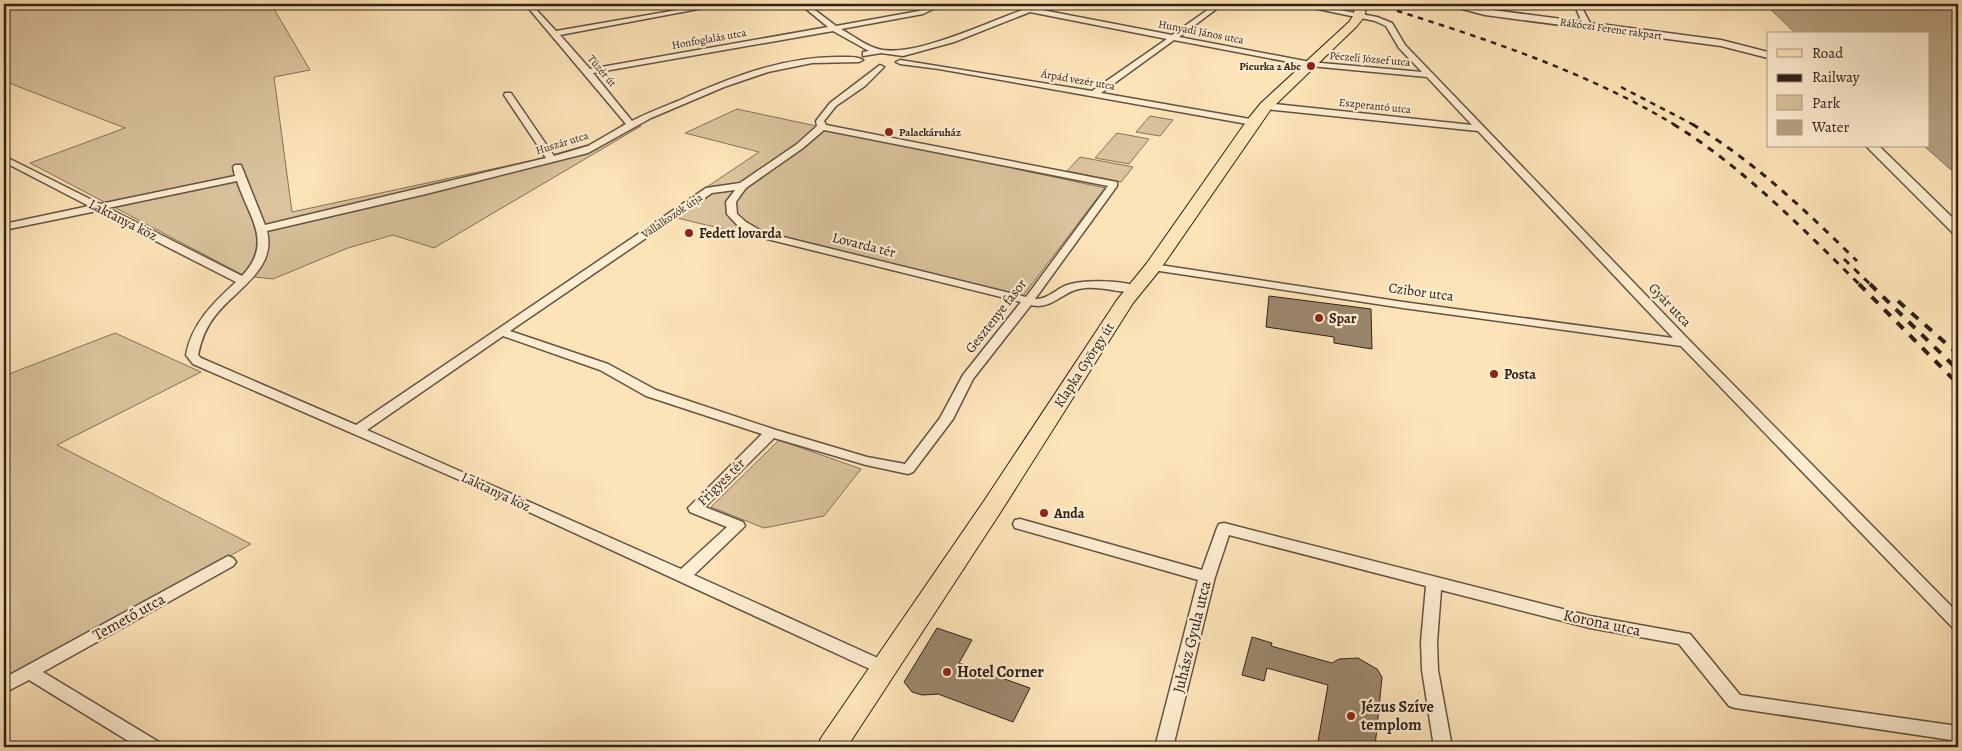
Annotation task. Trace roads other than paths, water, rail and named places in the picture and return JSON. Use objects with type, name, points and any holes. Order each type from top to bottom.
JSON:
[{"type":"main road","name":"Klapka György út","points":[[834,747],[1134,289],[1153,267],[1252,122],[1266,106],[1347,30],[1360,10]]},
{"type":"street","name":"Tüzér út","points":[[528,4],[588,72],[631,125]]},
{"type":"street","points":[[554,34],[722,4]]},
{"type":"street","points":[[803,4],[834,28],[874,51]]},
{"type":"street","name":"Honfoglalás utca","points":[[588,72],[921,13],[940,4]]},
{"type":"street","points":[[860,60],[863,55],[874,51],[889,51],[892,63],[1044,4]]},
{"type":"street","points":[[1094,94],[1171,37],[1220,4]]},
{"type":"street","name":"Gyár utca","points":[[1297,4],[1360,10],[1389,25],[1402,46],[1429,75],[1685,343],[1958,623]]},
{"type":"street","name":"Rákóczi Ferenc rakpart","points":[[1454,4],[1485,12],[1722,43],[1767,55]]},
{"type":"street","points":[[1577,4],[1587,25]]},
{"type":"street","name":"Hunyadi János utca","points":[[1029,10],[1310,64]]},
{"type":"street","name":"Huszár utca","points":[[261,229],[552,160],[602,144],[631,125],[718,85],[753,73],[817,59],[860,60],[869,65],[892,63]]},
{"type":"street","name":"Árpád vezér utca","points":[[892,63],[939,67],[1252,122]]},
{"type":"street","name":"Vállalkozók útja","points":[[357,430],[709,190],[743,186],[800,146],[822,127],[820,121],[832,105],[892,63]]},
{"type":"street","name":"Péczeli József utca","points":[[1310,64],[1429,75]]},
{"type":"street","points":[[508,95],[552,160]]},
{"type":"street","name":"Eszperantó utca","points":[[1266,106],[1481,129]]},
{"type":"street","name":"Gesztenye fasor","points":[[771,433],[866,461],[908,469],[946,419],[967,378],[1028,301],[1114,184],[822,127]]},
{"type":"street","points":[[1874,148],[1958,230]]},
{"type":"street","name":"Laktanya köz","points":[[4,159],[242,281]]},
{"type":"street","name":"Laktanya köz","points":[[238,167],[240,178],[261,229],[264,247],[260,261],[215,307],[200,328],[194,342],[192,355],[197,361],[357,430],[885,669]]},
{"type":"street","points":[[4,227],[240,178]]},
{"type":"street","name":"Lovarda tér","points":[[743,186],[733,196],[729,204],[730,214],[740,224],[759,234],[1038,303],[1048,302],[1068,290],[1084,285],[1134,289]]},
{"type":"street","name":"Czibor utca","points":[[1153,267],[1403,305],[1685,343]]},
{"type":"street","points":[[502,332],[604,367],[651,393],[771,433]]},
{"type":"street","name":"Frigyes tér","points":[[682,577],[738,526],[695,508],[771,433]]},
{"type":"street","points":[[1020,524],[1207,577]]},
{"type":"street","name":"Juhász Gyula utca","points":[[1164,747],[1207,577],[1224,528]]},
{"type":"street","name":"Korona utca","points":[[1224,528],[1590,622],[1684,639],[1735,701],[1958,734]]},
{"type":"street","name":"Temető utca","points":[[4,686],[228,562]]},
{"type":"street","points":[[1434,583],[1428,642],[1430,670],[1444,747]]},
{"type":"street","points":[[29,672],[153,747]]},
{"type":"water","points":[[1765,4],[1958,4],[1958,176],[1926,148],[1930,148],[1930,32],[1794,32]]},
{"type":"railway","points":[[1376,4],[1491,42],[1567,71],[1604,87],[1675,125]]},
{"type":"railway","points":[[1621,87],[1694,125]]},
{"type":"railway","points":[[1673,124],[1724,159],[1748,179],[1794,220],[1860,285]]},
{"type":"railway","points":[[1692,124],[1715,138],[1758,170],[1799,205],[1857,261]]},
{"type":"railway","points":[[1844,259],[1871,285]]},
{"type":"railway","points":[[1870,284],[1958,370]]},
{"type":"railway","points":[[1860,285],[1958,384]]},
{"type":"railway","points":[[1898,301],[1958,354]]},
{"type":"place","name":"Picurka 2 Abc","points":[[1311,66]]},
{"type":"place","name":"Palackáruház","points":[[889,132]]},
{"type":"place","name":"Fedett lovarda","points":[[689,233]]},
{"type":"place","name":"Spar","points":[[1319,318]]},
{"type":"place","name":"Posta","points":[[1494,374]]},
{"type":"place","name":"Anda","points":[[1044,513]]},
{"type":"place","name":"Hotel Corner","points":[[947,672]]},
{"type":"place","name":"Jézus Szíve templom","points":[[1351,716]]}]
